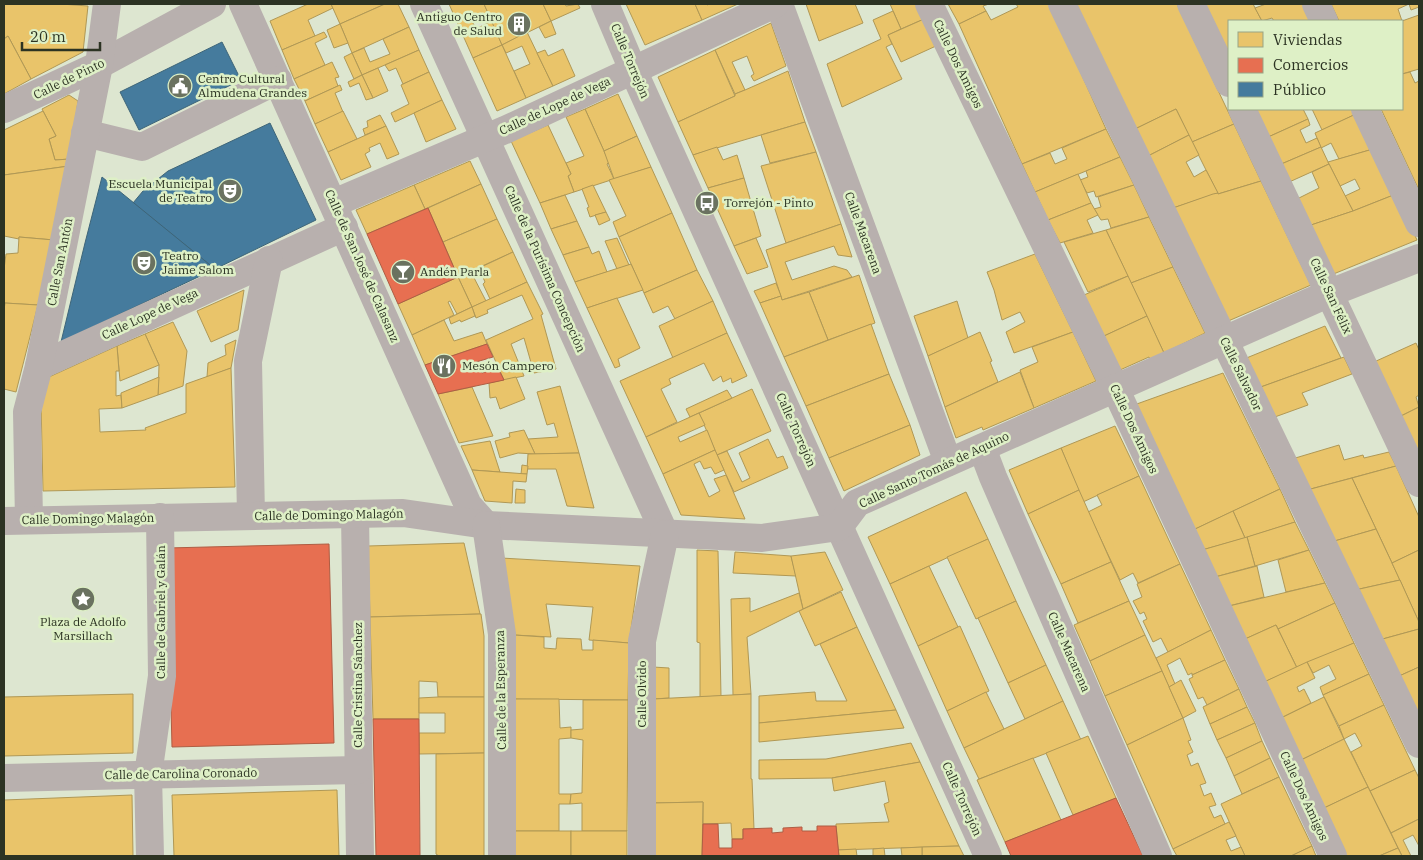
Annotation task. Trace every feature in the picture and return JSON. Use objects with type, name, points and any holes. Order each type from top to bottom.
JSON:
[{"type":"street","name":"Calle San Antón","points":[[16,521],[27,412],[39,366],[99,65],[106,4]]},
{"type":"street","name":"Calle de Pinto","points":[[4,110],[99,65],[212,4]]},
{"type":"street","name":"Calle de San José de Calasanz","points":[[244,4],[468,505],[486,525]]},
{"type":"street","name":"Calle de la Purísima Concepción","points":[[424,4],[665,534]]},
{"type":"street","name":"Calle Torrejón","points":[[605,4],[633,70],[988,856]]},
{"type":"street","name":"Calle de Lope de Vega","points":[[339,215],[485,138],[777,4]]},
{"type":"street","name":"Calle Macarena","points":[[777,4],[948,462]]},
{"type":"street","name":"Calle Dos Amigos","points":[[929,4],[1115,388],[1332,856]]},
{"type":"street","name":"Calle Salvador","points":[[1062,4],[1419,744]]},
{"type":"street","points":[[1191,4],[1228,81]]},
{"type":"street","points":[[1316,4],[1324,20]]},
{"type":"street","points":[[85,133],[142,147],[278,80]]},
{"type":"street","name":"Calle San Félix","points":[[1242,110],[1419,483]]},
{"type":"street","points":[[1365,110],[1419,223]]},
{"type":"street","name":"Calle Lope de Vega","points":[[39,366],[269,260],[339,215]]},
{"type":"street","name":"Calle Santo Tomás de Aquino","points":[[840,527],[857,503],[1330,293],[1419,258]]},
{"type":"street","points":[[251,516],[248,361],[269,260]]},
{"type":"street","name":"Calle Macarena","points":[[982,448],[1158,856]]},
{"type":"street","name":"Calle Cristina Sánchez","points":[[355,514],[360,856]]},
{"type":"street","name":"Calle de Domingo Malagón","points":[[166,517],[403,514],[486,525]]},
{"type":"street","name":"Calle Domingo Malagón","points":[[16,521],[166,517]]},
{"type":"street","name":"Calle de Gabriel y Galán","points":[[150,856],[148,774],[162,676],[166,517]]},
{"type":"street","points":[[486,525],[762,538],[840,527]]},
{"type":"street","name":"Calle de la Esperanza","points":[[486,525],[502,634],[502,856]]},
{"type":"street","name":"Calle Olvido","points":[[642,856],[642,641],[665,534]]},
{"type":"street","name":"Calle de Carolina Coronado","points":[[4,778],[358,770]]},
{"type":"building: Viviendas","points":[[4,4],[88,6],[83,52],[31,79],[8,36],[4,39]]},
{"type":"building: Viviendas","points":[[308,4],[331,4],[333,8],[308,20],[315,36],[282,50],[270,21]]},
{"type":"building: Viviendas","points":[[331,4],[385,4],[340,24]]},
{"type":"building: Viviendas","points":[[385,4],[398,4],[409,27],[352,53],[340,24]]},
{"type":"building: Viviendas","points":[[449,4],[484,4],[489,15],[473,23],[476,29],[492,21],[502,45],[473,58]]},
{"type":"building: Viviendas","name":"Antiguo Centro de Salud","points":[[484,4],[543,4],[551,21],[502,45]]},
{"type":"building: Viviendas","points":[[543,4],[565,4],[566,6],[578,4],[580,8],[551,21]]},
{"type":"building: Viviendas","points":[[626,4],[695,4],[702,20],[645,45]]},
{"type":"building: Viviendas","points":[[695,4],[707,5],[738,4],[702,20]]},
{"type":"building: Viviendas","points":[[806,4],[855,4],[863,23],[819,41]]},
{"type":"building: Viviendas","points":[[890,4],[916,4],[924,19],[901,29]]},
{"type":"building: Viviendas","points":[[948,4],[989,4],[983,6],[986,11],[959,24]]},
{"type":"building: Viviendas","points":[[1016,4],[1050,4],[1106,129],[1022,164],[959,24],[986,11],[991,20],[1018,7]]},
{"type":"building: Viviendas","points":[[1075,4],[1177,4],[1234,124],[1192,142],[1176,109],[1135,129]]},
{"type":"building: Viviendas","points":[[1203,4],[1253,4],[1261,20],[1228,20],[1228,58]]},
{"type":"building: Viviendas","points":[[1266,4],[1305,4],[1313,20],[1273,20],[1272,18],[1261,20],[1255,8]]},
{"type":"building: Viviendas","points":[[1331,4],[1409,4],[1398,9],[1402,20],[1339,20]]},
{"type":"building: Viviendas","points":[[1409,4],[1419,4],[1419,7],[1411,10]]},
{"type":"building: Viviendas","points":[[893,11],[901,29],[888,35],[892,44],[886,47],[902,79],[842,107],[827,64],[881,39],[873,20]]},
{"type":"building: Viviendas","points":[[1419,15],[1419,69],[1403,74],[1403,21]]},
{"type":"building: Viviendas","points":[[924,19],[936,46],[901,62],[888,35]]},
{"type":"building: Viviendas","points":[[551,21],[556,34],[545,38],[539,27]]},
{"type":"building: Viviendas","points":[[771,23],[786,66],[754,81],[751,76],[754,74],[747,56],[732,62],[745,90],[735,94],[715,50]]},
{"type":"building: Viviendas","points":[[340,24],[348,43],[334,48],[327,30]]},
{"type":"building: Viviendas","points":[[409,27],[419,50],[362,75],[352,53],[364,48],[370,62],[390,54],[383,39]]},
{"type":"building: Viviendas","points":[[324,32],[327,37],[315,43],[325,65],[294,79],[282,50]]},
{"type":"building: Viviendas","points":[[527,32],[553,86],[526,98],[514,71],[530,64],[522,46],[506,53],[502,45]]},
{"type":"building: Viviendas","points":[[8,36],[31,79],[4,94],[4,39]]},
{"type":"building: Viviendas","points":[[502,45],[526,98],[497,111],[473,58]]},
{"type":"building: Viviendas","points":[[563,49],[575,76],[553,86],[537,53],[545,50],[548,56]]},
{"type":"building: Viviendas","points":[[419,50],[429,72],[403,84],[396,68],[389,71],[385,65]]},
{"type":"building: Viviendas","points":[[715,50],[735,96],[678,122],[658,77]]},
{"type":"building: Viviendas","points":[[352,53],[362,75],[354,79],[344,57]]},
{"type":"building: Viviendas","points":[[332,62],[339,77],[335,78],[338,86],[305,101],[294,79]]},
{"type":"building: Viviendas","points":[[378,68],[388,91],[373,98],[362,75]]},
{"type":"building: Viviendas","points":[[788,71],[805,122],[693,155],[678,122]]},
{"type":"building: Viviendas","points":[[429,72],[442,100],[395,122],[391,113],[409,104],[401,85]]},
{"type":"building: Viviendas","points":[[1410,72],[1415,83],[1419,81],[1419,190],[1381,110],[1403,110],[1403,74]]},
{"type":"building: Viviendas","points":[[362,75],[373,98],[366,100],[359,83],[350,87],[348,82]]},
{"type":"building: Viviendas","points":[[340,85],[342,90],[335,93],[343,112],[315,124],[305,101]]},
{"type":"building: Viviendas","points":[[618,94],[637,136],[604,151],[585,109]]},
{"type":"building: Viviendas","points":[[69,95],[78,101],[70,159],[55,160],[49,139],[56,136],[42,109]]},
{"type":"building: Viviendas","points":[[442,100],[456,129],[426,142],[414,113]]},
{"type":"building: Viviendas","points":[[585,109],[609,162],[607,164],[614,179],[574,192],[568,176],[571,174],[566,163],[584,156],[566,117]]},
{"type":"building: Viviendas","points":[[1176,109],[1189,135],[1148,156],[1135,129]]},
{"type":"building: Viviendas","points":[[1252,110],[1304,110],[1308,119],[1266,138]]},
{"type":"building: Viviendas","points":[[1312,110],[1354,110],[1356,114],[1322,130]]},
{"type":"building: Viviendas","points":[[43,111],[56,136],[49,139],[55,160],[70,159],[69,166],[4,175],[4,130]]},
{"type":"building: Viviendas","points":[[343,111],[357,139],[328,152],[315,124]]},
{"type":"building: Viviendas","points":[[1356,114],[1373,149],[1339,159],[1331,143],[1321,148],[1315,133]]},
{"type":"building: Viviendas","points":[[380,115],[386,126],[365,135],[363,129],[368,127],[367,121]]},
{"type":"building: Viviendas","points":[[1308,119],[1310,125],[1300,130],[1306,143],[1317,138],[1321,147],[1279,165],[1266,138]]},
{"type":"building: Viviendas","points":[[805,122],[816,152],[770,163],[761,135]]},
{"type":"building: Viviendas","points":[[1234,124],[1261,181],[1218,194],[1192,142]]},
{"type":"building: Viviendas","points":[[548,125],[571,174],[568,176],[574,192],[540,203],[511,141]]},
{"type":"building: Viviendas","points":[[386,126],[399,154],[387,159],[380,143],[369,148],[370,151],[365,154],[371,167],[341,180],[328,152]]},
{"type":"building: Viviendas","points":[[1106,129],[1120,157],[1035,192],[1022,164],[1050,153],[1055,164],[1067,159],[1062,148]]},
{"type":"building: Viviendas","points":[[1189,135],[1199,155],[1186,162],[1194,177],[1206,170],[1218,193],[1173,208],[1148,156]]},
{"type":"building: Viviendas","points":[[637,136],[651,167],[614,179],[604,151]]},
{"type":"building: Viviendas","points":[[717,147],[723,160],[737,155],[744,178],[708,188],[693,155]]},
{"type":"building: Viviendas","points":[[1321,147],[1329,164],[1287,183],[1279,165]]},
{"type":"building: Viviendas","points":[[1373,149],[1396,194],[1353,211],[1345,196],[1360,189],[1355,179],[1340,186],[1328,162]]},
{"type":"building: Viviendas","points":[[816,152],[841,224],[786,243],[761,166]]},
{"type":"building: Viviendas","points":[[1120,157],[1134,185],[1096,197],[1094,191],[1087,193],[1080,180],[1088,177],[1086,171]]},
{"type":"building: Viviendas","points":[[470,161],[481,184],[425,209],[414,185]]},
{"type":"building: Viviendas","points":[[1329,164],[1353,211],[1308,226],[1295,200],[1319,188],[1312,172]]},
{"type":"building: Viviendas","points":[[69,166],[54,240],[19,237],[19,239],[4,236],[4,175]]},
{"type":"building: Viviendas","points":[[651,167],[672,213],[619,237],[613,222],[626,216],[609,180]]},
{"type":"building: Viviendas","points":[[1078,174],[1091,203],[1048,220],[1035,192]]},
{"type":"building: Viviendas","points":[[744,178],[761,236],[734,246],[708,188]]},
{"type":"building: Viviendas","points":[[1261,181],[1311,285],[1226,322],[1173,208],[1213,194]]},
{"type":"building: Viviendas","points":[[481,184],[497,219],[443,242],[428,208]]},
{"type":"building: Viviendas","points":[[414,185],[425,209],[367,234],[356,210]]},
{"type":"building: Viviendas","points":[[593,185],[606,212],[590,217],[587,208],[589,207],[582,189]]},
{"type":"building: Viviendas","points":[[1134,185],[1149,217],[1111,228],[1108,219],[1101,220],[1094,209],[1101,207],[1098,197]]},
{"type":"building: Viviendas","points":[[1396,194],[1417,240],[1331,275],[1308,226]]},
{"type":"building: Viviendas","points":[[565,195],[577,221],[551,229],[540,203]]},
{"type":"building: Viviendas","points":[[1091,203],[1098,215],[1087,220],[1093,233],[1060,243],[1048,220]]},
{"type":"building: Viviendas","points":[[606,212],[610,220],[599,225],[595,215]]},
{"type":"building: Viviendas","points":[[672,213],[697,270],[644,293],[619,237]]},
{"type":"building: Viviendas","points":[[1149,217],[1173,267],[1131,283],[1106,230]]},
{"type":"building: Viviendas","points":[[497,219],[513,252],[458,277],[443,242]]},
{"type":"building: Viviendas","points":[[577,221],[589,247],[563,255],[551,229]]},
{"type":"building: Viviendas","points":[[841,224],[852,257],[838,255],[834,246],[785,262],[792,280],[834,266],[847,270],[852,277],[782,300],[766,250]]},
{"type":"building: Viviendas","points":[[1106,230],[1128,276],[1088,292],[1064,242]]},
{"type":"building: Viviendas","points":[[19,237],[54,240],[38,305],[4,303],[6,254],[18,253]]},
{"type":"building: Viviendas","points":[[617,238],[629,265],[617,269],[605,241]]},
{"type":"building: Viviendas","points":[[756,238],[768,267],[747,274],[734,246]]},
{"type":"building: Viviendas","points":[[589,247],[592,254],[599,251],[607,272],[575,282],[563,255]]},
{"type":"building: Viviendas","points":[[513,252],[527,282],[490,299],[483,284],[485,282],[479,268]]},
{"type":"building: Viviendas","points":[[1035,254],[1073,332],[1014,353],[1006,332],[1025,322],[1020,312],[1002,320],[987,272]]},
{"type":"building: Viviendas","points":[[631,264],[643,290],[587,308],[575,282]]},
{"type":"building: Viviendas","points":[[1173,267],[1205,333],[1164,353],[1131,283]]},
{"type":"building: Viviendas","points":[[697,270],[713,301],[675,319],[668,306],[653,313],[644,293]]},
{"type":"building: Viviendas","points":[[471,272],[486,301],[472,307],[458,277]]},
{"type":"building: Viviendas","points":[[859,275],[875,323],[828,340],[809,292]]},
{"type":"building: Viviendas","points":[[1128,276],[1147,316],[1104,336],[1084,295]]},
{"type":"building: Viviendas","points":[[458,277],[472,307],[457,314],[450,301],[448,302],[454,315],[412,335],[398,304]]},
{"type":"building: Viviendas","points":[[527,282],[543,314],[541,315],[556,369],[534,373],[524,338],[511,344],[524,376],[504,380],[486,340],[533,319],[522,295],[487,310],[488,313],[476,318],[472,307]]},
{"type":"building: Viviendas","points":[[776,283],[781,296],[760,303],[754,291]]},
{"type":"building: Viviendas","points":[[244,290],[238,330],[211,342],[197,311]]},
{"type":"building: Viviendas","points":[[809,292],[828,340],[784,357],[760,303],[781,296],[782,300]]},
{"type":"building: Viviendas","points":[[617,298],[640,348],[618,359],[620,366],[615,368],[587,308]]},
{"type":"building: Viviendas","points":[[713,301],[727,333],[673,358],[659,326]]},
{"type":"building: Viviendas","points":[[957,301],[968,338],[928,356],[914,316]]},
{"type":"building: Viviendas","points":[[5,303],[38,305],[16,392],[4,389]]},
{"type":"building: Viviendas","points":[[472,307],[475,316],[451,324],[449,318]]},
{"type":"building: Viviendas","points":[[1147,316],[1164,353],[1150,360],[1149,357],[1120,370],[1104,336]]},
{"type":"building: Viviendas","points":[[444,320],[454,341],[482,332],[487,344],[425,365],[412,335]]},
{"type":"building: Viviendas","points":[[173,322],[187,351],[183,386],[158,395],[159,365],[145,334]]},
{"type":"building: Viviendas","points":[[871,324],[889,374],[806,406],[784,357]]},
{"type":"building: Viviendas","points":[[1325,326],[1341,358],[1258,388],[1244,359]]},
{"type":"building: Viviendas","points":[[980,332],[998,382],[945,407],[928,356]]},
{"type":"building: Viviendas","points":[[1073,332],[1096,381],[1034,408],[1020,370],[1038,362],[1032,347]]},
{"type":"building: Viviendas","points":[[727,333],[747,376],[732,383],[731,378],[723,382],[721,376],[713,381],[704,363],[669,379],[671,384],[661,389],[677,422],[646,437],[620,381]]},
{"type":"building: Viviendas","points":[[145,334],[159,365],[120,381],[117,346]]},
{"type":"building: Viviendas","points":[[236,340],[231,368],[207,377],[208,363],[226,355],[225,345]]},
{"type":"building: Viviendas","points":[[1416,343],[1419,350],[1419,395],[1416,397],[1419,407],[1399,417],[1374,362]]},
{"type":"building: Viviendas","points":[[117,346],[119,371],[116,371],[116,396],[121,395],[122,408],[99,409],[100,432],[146,430],[145,428],[186,413],[186,384],[231,368],[235,487],[43,491],[41,402],[49,377]]},
{"type":"building: Viviendas","points":[[1344,357],[1352,374],[1302,393],[1308,405],[1272,418],[1258,388]]},
{"type":"building: Viviendas","points":[[1020,372],[1034,408],[983,430],[982,427],[956,438],[945,407]]},
{"type":"building: Viviendas","points":[[1223,373],[1280,489],[1193,530],[1134,405]]},
{"type":"building: Viviendas","points":[[889,374],[910,425],[829,458],[806,406]]},
{"type":"building: Viviendas","points":[[159,377],[158,395],[122,408],[121,393]]},
{"type":"building: Viviendas","points":[[516,377],[525,399],[500,409],[496,397],[490,398],[489,383]]},
{"type":"building: Viviendas","points":[[560,386],[579,453],[535,454],[528,439],[558,437],[554,423],[547,425],[537,392]]},
{"type":"building: Viviendas","points":[[472,387],[493,436],[459,443],[438,394]]},
{"type":"building: Viviendas","points":[[752,389],[771,431],[717,455],[699,413]]},
{"type":"building: Viviendas","points":[[727,390],[732,398],[690,417],[686,409]]},
{"type":"building: Viviendas","points":[[1419,407],[1419,459],[1399,417]]},
{"type":"building: Viviendas","points":[[699,413],[705,425],[678,437],[680,442],[707,430],[715,450],[663,474],[646,437]]},
{"type":"building: Viviendas","points":[[910,425],[920,455],[844,491],[829,458]]},
{"type":"building: Viviendas","points":[[1115,426],[1139,476],[1083,502],[1061,448]]},
{"type":"building: Viviendas","points":[[524,430],[535,454],[518,453],[500,458],[495,441],[510,437],[509,433]]},
{"type":"building: Viviendas","points":[[768,439],[777,458],[783,456],[788,468],[734,492],[717,455],[727,451],[742,482],[750,478],[739,453]]},
{"type":"building: Viviendas","points":[[490,441],[500,472],[472,470],[461,446]]},
{"type":"building: Viviendas","points":[[1339,445],[1344,460],[1363,455],[1364,458],[1389,452],[1396,466],[1307,490],[1292,459]]},
{"type":"building: Viviendas","points":[[1061,448],[1079,490],[1028,514],[1009,470]]},
{"type":"building: Viviendas","points":[[715,450],[724,470],[715,474],[711,467],[704,469],[700,461],[694,464],[709,497],[720,491],[714,479],[726,475],[745,519],[681,515],[663,474]]},
{"type":"building: Viviendas","points":[[579,453],[594,508],[567,506],[556,469],[527,469],[528,454]]},
{"type":"building: Viviendas","points":[[522,465],[528,466],[527,474],[521,474]]},
{"type":"building: Viviendas","points":[[1396,466],[1419,517],[1419,550],[1392,563],[1352,478]]},
{"type":"building: Viviendas","points":[[472,470],[527,474],[526,482],[513,481],[512,503],[485,501]]},
{"type":"building: Viviendas","points":[[1139,476],[1180,564],[1138,583],[1133,573],[1120,580],[1088,512],[1102,505],[1097,495]]},
{"type":"building: Viviendas","points":[[1352,478],[1376,529],[1331,542],[1307,490]]},
{"type":"building: Viviendas","points":[[516,489],[525,490],[525,503],[515,503]]},
{"type":"building: Viviendas","points":[[1280,489],[1295,522],[1245,538],[1233,511]]},
{"type":"building: Viviendas","points":[[1079,490],[1111,562],[1061,584],[1028,514]]},
{"type":"building: Viviendas","points":[[966,492],[988,539],[890,584],[868,537]]},
{"type":"building: Viviendas","points":[[1233,511],[1245,538],[1202,550],[1193,530]]},
{"type":"building: Viviendas","points":[[1295,522],[1309,550],[1255,566],[1247,537]]},
{"type":"building: Viviendas","points":[[1376,529],[1400,580],[1355,590],[1331,542]]},
{"type":"building: Viviendas","points":[[1247,537],[1255,566],[1215,577],[1202,550]]},
{"type":"building: Viviendas","points":[[988,539],[1016,601],[976,619],[947,557]]},
{"type":"building: Viviendas","points":[[464,543],[480,614],[370,617],[368,546]]},
{"type":"building: Viviendas","points":[[697,550],[718,551],[721,696],[700,697],[700,643],[697,642]]},
{"type":"building: Viviendas","points":[[1309,550],[1325,583],[1286,592],[1278,560]]},
{"type":"building: Viviendas","points":[[1419,550],[1419,622],[1392,563]]},
{"type":"building: Viviendas","points":[[735,552],[791,556],[796,576],[733,573]]},
{"type":"building: Viviendas","points":[[825,552],[843,590],[803,609],[791,556]]},
{"type":"building: Viviendas","points":[[501,558],[640,566],[629,643],[589,640],[593,607],[546,604],[551,637],[514,635]]},
{"type":"building: Viviendas","points":[[1111,562],[1129,601],[1078,623],[1061,584]]},
{"type":"building: Viviendas","points":[[1180,564],[1211,630],[1168,652],[1161,638],[1153,642],[1143,621],[1147,619],[1144,612],[1140,614],[1133,601],[1142,597],[1137,584]]},
{"type":"building: Viviendas","points":[[929,566],[958,627],[918,646],[890,584]]},
{"type":"building: Viviendas","points":[[1257,566],[1264,597],[1229,606],[1215,577]]},
{"type":"building: Viviendas","points":[[1400,580],[1419,622],[1419,629],[1379,640],[1355,590]]},
{"type":"building: Viviendas","points":[[1325,583],[1335,603],[1278,629],[1276,625],[1245,639],[1229,606]]},
{"type":"building: Viviendas","points":[[841,592],[857,627],[815,646],[799,611]]},
{"type":"building: Viviendas","points":[[799,593],[803,609],[747,637],[751,694],[733,695],[731,599],[750,598],[750,612]]},
{"type":"building: Viviendas","points":[[1016,601],[1046,665],[1008,683],[978,618]]},
{"type":"building: Viviendas","points":[[1129,601],[1145,635],[1090,661],[1074,625]]},
{"type":"building: Viviendas","points":[[1335,603],[1354,643],[1297,668],[1278,629]]},
{"type":"building: Viviendas","points":[[481,614],[484,636],[484,697],[438,697],[437,682],[419,681],[419,719],[373,719],[370,617]]},
{"type":"building: Viviendas","points":[[1276,625],[1297,668],[1264,682],[1245,639]]},
{"type":"building: Viviendas","points":[[960,626],[989,691],[947,711],[918,646]]},
{"type":"building: Viviendas","points":[[857,627],[896,710],[759,723],[759,696],[815,692],[816,701],[847,701],[820,644]]},
{"type":"building: Viviendas","points":[[1419,629],[1419,667],[1397,677],[1379,640]]},
{"type":"building: Viviendas","points":[[1211,630],[1225,660],[1192,675],[1192,673],[1188,675],[1180,658],[1167,665],[1175,684],[1169,687],[1156,658]]},
{"type":"building: Viviendas","points":[[514,635],[544,637],[544,648],[556,649],[557,638],[581,639],[582,650],[593,650],[593,640],[629,643],[628,700],[513,699]]},
{"type":"building: Viviendas","points":[[1145,635],[1162,671],[1105,696],[1090,661]]},
{"type":"building: Viviendas","points":[[1354,643],[1369,674],[1323,695],[1320,687],[1336,679],[1329,665],[1313,673],[1307,662]]},
{"type":"building: Viviendas","points":[[1225,660],[1239,689],[1207,705],[1203,697],[1198,699],[1189,679],[1193,677],[1192,675]]},
{"type":"building: Viviendas","points":[[1307,662],[1315,678],[1297,687],[1299,692],[1304,689],[1311,703],[1281,718],[1264,682]]},
{"type":"building: Viviendas","points":[[1046,665],[1063,701],[1025,719],[1008,683]]},
{"type":"building: Viviendas","points":[[653,667],[669,668],[669,698],[653,699]]},
{"type":"building: Viviendas","points":[[1419,667],[1419,722],[1397,677]]},
{"type":"building: Viviendas","points":[[1162,671],[1183,718],[1127,745],[1105,696]]},
{"type":"building: Viviendas","points":[[1369,674],[1384,705],[1339,726],[1323,695]]},
{"type":"building: Viviendas","points":[[1181,680],[1196,711],[1183,718],[1169,687]]},
{"type":"building: Viviendas","points":[[1239,689],[1247,707],[1210,724],[1203,707]]},
{"type":"building: Viviendas","points":[[986,692],[1004,729],[964,748],[947,711]]},
{"type":"building: Viviendas","points":[[133,694],[133,753],[4,756],[4,697]]},
{"type":"building: Viviendas","points":[[751,694],[751,779],[754,829],[743,829],[743,839],[732,839],[731,823],[703,824],[703,802],[653,803],[653,699]]},
{"type":"building: Viviendas","points":[[484,697],[484,753],[419,754],[419,733],[445,733],[445,713],[419,713],[419,698]]},
{"type":"building: Viviendas","points":[[1324,697],[1344,739],[1301,760],[1281,718]]},
{"type":"building: Viviendas","points":[[513,699],[559,699],[560,728],[571,727],[571,738],[559,739],[559,794],[571,794],[570,804],[559,804],[559,831],[512,831]]},
{"type":"building: Viviendas","points":[[583,700],[628,700],[627,831],[582,831],[582,803],[570,804],[571,794],[582,793],[583,740],[571,738],[571,730],[583,729]]},
{"type":"building: Viviendas","points":[[1063,701],[1081,740],[979,779],[964,748]]},
{"type":"building: Viviendas","points":[[1384,705],[1415,770],[1370,791],[1351,752],[1362,746],[1355,733],[1344,739],[1339,726]]},
{"type":"building: Viviendas","points":[[1247,707],[1255,723],[1217,740],[1210,724]]},
{"type":"building: Viviendas","points":[[896,710],[904,728],[759,742],[759,723]]},
{"type":"building: Viviendas","points":[[1183,718],[1191,740],[1188,741],[1193,752],[1187,755],[1191,766],[1198,763],[1206,783],[1200,785],[1204,796],[1211,793],[1216,805],[1209,807],[1214,818],[1221,815],[1225,824],[1173,849],[1127,745]]},
{"type":"building: Viviendas","points":[[1255,723],[1262,741],[1226,758],[1217,740]]},
{"type":"building: Viviendas","points":[[1088,736],[1116,798],[1073,815],[1046,753]]},
{"type":"building: Viviendas","points":[[1344,739],[1368,787],[1324,808],[1301,760]]},
{"type":"building: Viviendas","points":[[1262,741],[1270,758],[1234,776],[1226,758]]},
{"type":"building: Viviendas","points":[[911,743],[920,762],[832,778],[759,779],[759,760],[826,759]]},
{"type":"building: Viviendas","points":[[484,753],[484,856],[439,856],[436,854],[436,754]]},
{"type":"building: Viviendas","points":[[1033,758],[1061,820],[1005,842],[977,780]]},
{"type":"building: Viviendas","points":[[1270,758],[1279,777],[1242,794],[1234,776]]},
{"type":"building: Viviendas","points":[[920,762],[959,846],[838,850],[836,824],[889,822],[884,804],[889,802],[885,781],[834,791],[832,778]]},
{"type":"building: Viviendas","points":[[1415,770],[1419,778],[1419,819],[1391,833],[1370,791]]},
{"type":"building: Viviendas","points":[[1279,777],[1312,846],[1291,856],[1245,856],[1221,804]]},
{"type":"building: Viviendas","points":[[1368,787],[1398,848],[1379,856],[1346,856],[1324,808]]},
{"type":"building: Viviendas","points":[[337,790],[339,856],[174,856],[172,795]]},
{"type":"building: Viviendas","points":[[132,795],[133,856],[4,856],[4,800]]},
{"type":"building: Viviendas","points":[[703,802],[702,856],[653,856],[653,803]]},
{"type":"building: Viviendas","points":[[1419,819],[1419,846],[1413,835],[1403,840],[1411,856],[1402,856],[1391,833]]},
{"type":"building: Viviendas","points":[[1229,822],[1236,836],[1226,840],[1231,851],[1241,847],[1245,856],[1177,856],[1173,849]]},
{"type":"building: Viviendas","points":[[512,831],[571,831],[571,856],[512,856]]},
{"type":"building: Viviendas","points":[[571,831],[627,831],[627,856],[571,856]]},
{"type":"building: Viviendas","points":[[959,846],[964,856],[922,856],[922,847]]},
{"type":"building: Viviendas","points":[[1312,846],[1316,856],[1291,856]]},
{"type":"building: Viviendas","points":[[922,847],[922,856],[902,856],[901,848]]},
{"type":"building: Viviendas","points":[[884,848],[885,856],[873,856],[873,849]]},
{"type":"building: Viviendas","points":[[1398,848],[1402,856],[1379,856]]},
{"type":"building: Viviendas","points":[[856,849],[857,856],[839,856],[838,850]]},
{"type":"building: Comercios","points":[[428,208],[458,277],[398,304],[367,234]]},
{"type":"building: Comercios","points":[[487,344],[493,357],[476,362],[482,373],[498,368],[504,380],[438,394],[425,365]]},
{"type":"building: Comercios","points":[[329,544],[334,743],[172,747],[167,548]]},
{"type":"building: Comercios","points":[[373,719],[419,719],[420,856],[376,856]]},
{"type":"building: Comercios","points":[[1116,798],[1143,856],[1011,856],[1005,842]]},
{"type":"building: Comercios","points":[[703,824],[718,824],[719,848],[732,848],[732,839],[743,839],[743,829],[772,828],[772,833],[783,832],[783,828],[802,827],[802,831],[817,831],[817,826],[836,826],[839,856],[702,856]]},
{"type":"building: Público","name":"Centro Cultural Almudena Grandes","points":[[222,42],[241,80],[139,130],[120,92]]},
{"type":"building: Público","points":[[270,123],[316,220],[215,269],[133,203],[143,191],[168,171]]},
{"type":"building: Público","name":"Teatro Jaime Salom","points":[[102,177],[215,269],[61,342],[85,243]]},
{"type":"place","name":"Antiguo Centro de Salud","points":[[519,24]]},
{"type":"place","name":"Centro Cultural Almudena Grandes","points":[[180,86]]},
{"type":"place","name":"Escuela Municipal de Teatro","points":[[230,191]]},
{"type":"place","name":"Torrejón - Pinto","points":[[707,203]]},
{"type":"place","name":"Teatro Jaime Salom","points":[[144,263]]},
{"type":"place","name":"Andén Parla","points":[[403,272]]},
{"type":"place","name":"Mesón Campero","points":[[444,366]]},
{"type":"place","name":"Plaza de Adolfo Marsillach","points":[[83,599]]}]
